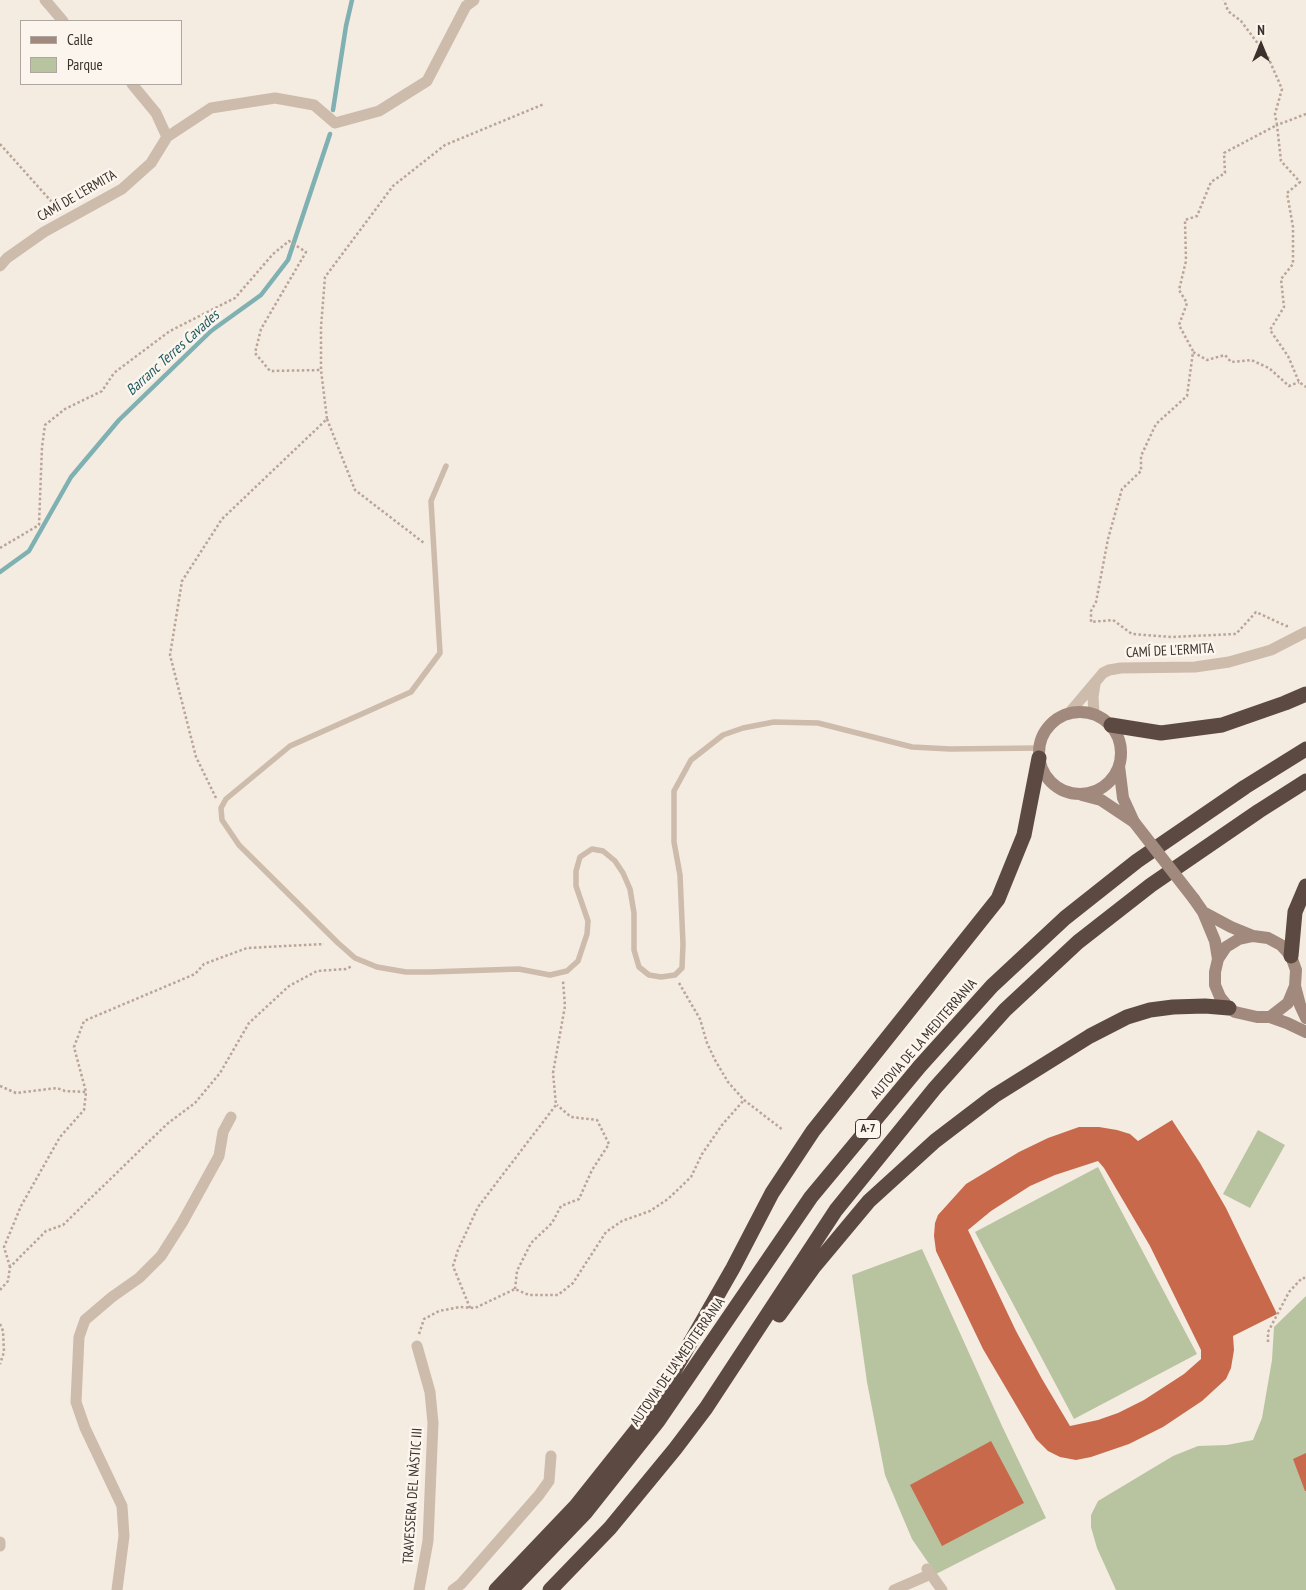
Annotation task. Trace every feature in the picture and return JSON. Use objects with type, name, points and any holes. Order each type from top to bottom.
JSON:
[{"type":"highway","points":[[1111,725],[1161,733],[1222,725],[1306,694]]},
{"type":"highway","name":"AUTOVIA DE LA MEDITERRÀNIA","points":[[511,1590],[585,1514],[658,1421],[811,1198],[920,1066],[992,986],[1065,918],[1137,861],[1245,787],[1306,749]]},
{"type":"highway","points":[[496,1590],[576,1506],[650,1413],[733,1268],[772,1193],[813,1131],[998,899],[1024,835],[1038,753]]},
{"type":"highway","name":"A-7","points":[[550,1590],[610,1528],[675,1449],[706,1408],[836,1210],[935,1088],[1005,1010],[1078,942],[1151,885],[1306,781]]},
{"type":"highway","points":[[1291,956],[1295,912],[1306,886]]},
{"type":"highway","points":[[748,1345],[773,1323],[813,1268],[869,1202],[935,1141],[994,1096],[1090,1036],[1127,1017],[1150,1010],[1173,1007],[1205,1006],[1229,1008]]},
{"type":"main road","points":[[1134,822],[1102,800],[1063,791],[1051,783],[1043,772],[1038,753],[1042,736],[1049,725],[1059,717],[1070,712],[1082,711],[1094,714],[1111,725],[1118,738],[1121,752],[1119,766],[1123,798],[1134,822],[1203,912],[1215,940],[1218,959]]},
{"type":"main road","points":[[1077,794],[1103,787],[1112,778],[1119,766]]},
{"type":"main road","points":[[1203,912],[1231,928],[1253,936],[1268,938],[1281,945],[1291,956],[1296,970],[1295,986],[1306,1018]]},
{"type":"main road","points":[[1253,936],[1239,939],[1226,947],[1218,959],[1215,985],[1220,997],[1229,1008],[1242,1015],[1270,1018],[1287,1023],[1306,1032]]},
{"type":"main road","points":[[1270,1018],[1288,1003],[1295,986]]},
{"type":"street","points":[[46,0],[62,20]]},
{"type":"street","name":"CAMÍ DE L'ERMITA","points":[[0,266],[7,258],[44,232],[122,190],[151,163],[167,137],[211,108],[275,98],[314,105],[335,123],[379,111],[428,81],[466,6],[474,0]]},
{"type":"street","points":[[133,85],[156,113],[167,137]]},
{"type":"street","name":"CAMÍ DE L'ERMITA","points":[[1070,712],[1103,673],[1109,670],[1195,666],[1230,662],[1271,650],[1306,632]]},
{"type":"street","points":[[1094,714],[1093,697],[1095,683]]},
{"type":"street","points":[[117,1590],[124,1536],[122,1506],[85,1428],[76,1402],[78,1337],[85,1320],[112,1297],[139,1278],[161,1256],[182,1223],[218,1156],[223,1132],[231,1117]]},
{"type":"street","name":"TRAVESSERA DEL NÀSTIC III","points":[[417,1346],[430,1392],[433,1423],[428,1541],[419,1590]]},
{"type":"street","points":[[453,1590],[461,1584],[539,1495],[549,1481],[551,1456]]},
{"type":"street","points":[[894,1590],[929,1572],[942,1590]]},
{"type":"lane","points":[[446,466],[431,500],[440,654],[411,692],[290,746],[226,798],[221,808],[222,820],[239,845],[338,943],[355,958],[363,962],[376,967],[406,972],[519,969],[550,975],[567,971],[578,961],[587,934],[588,921],[576,886],[576,871],[580,857],[592,849],[603,851],[615,860],[630,889],[634,913],[634,950],[639,967],[649,975],[661,977],[675,975],[682,968],[684,944],[680,875],[674,842],[674,791],[691,760],[724,735],[743,728],[774,722],[818,723],[912,747],[1038,753]]},
{"type":"path","points":[[1224,0],[1228,11],[1241,21],[1268,57],[1282,89],[1276,114],[1282,161],[1300,182],[1287,192],[1294,227],[1293,264],[1282,278],[1284,306],[1270,330],[1288,356],[1300,382],[1306,387]]},
{"type":"path","points":[[434,550],[355,490],[327,419],[321,370],[324,277],[393,186],[446,145],[544,104]]},
{"type":"path","points":[[1300,382],[1289,386],[1269,368],[1251,360],[1231,362],[1225,355],[1207,360],[1193,352],[1179,325],[1187,303],[1179,290],[1186,261],[1185,220],[1197,216],[1211,182],[1225,173],[1224,153],[1277,125],[1306,114]]},
{"type":"path","points":[[0,144],[67,219]]},
{"type":"path","points":[[0,548],[38,525],[42,447],[45,426],[65,409],[102,391],[114,374],[170,331],[235,298],[273,254],[289,242],[306,252],[261,329],[254,353],[270,371],[321,370]]},
{"type":"path","points":[[1193,352],[1187,396],[1156,424],[1141,456],[1142,471],[1122,489],[1108,540],[1096,602],[1090,611],[1091,622],[1113,620],[1132,634],[1171,637],[1236,634],[1256,612],[1286,626],[1292,624]]},
{"type":"path","points":[[221,808],[196,757],[170,655],[182,582],[222,519],[327,419]]},
{"type":"path","points":[[0,1290],[8,1281],[10,1267],[4,1247],[20,1206],[60,1137],[84,1110],[86,1092],[74,1047],[84,1021],[195,974],[204,964],[247,948],[338,943]]},
{"type":"path","points":[[10,1267],[46,1231],[63,1225],[166,1124],[195,1103],[220,1073],[249,1023],[288,986],[317,971],[346,968],[363,962]]},
{"type":"path","points":[[470,1308],[453,1266],[458,1250],[478,1207],[556,1105],[553,1073],[565,1006],[562,972]]},
{"type":"path","points":[[675,975],[700,1019],[707,1043],[728,1082],[744,1100],[783,1130]]},
{"type":"path","points":[[0,1086],[16,1094],[56,1088],[65,1091],[86,1092]]},
{"type":"path","points":[[417,1346],[424,1320],[439,1311],[460,1307],[475,1308],[515,1289],[529,1295],[558,1295],[573,1283],[606,1232],[622,1221],[650,1211],[668,1199],[691,1177],[702,1154],[744,1100]]},
{"type":"path","points":[[515,1289],[517,1271],[531,1243],[552,1223],[561,1206],[578,1199],[592,1170],[609,1144],[596,1120],[571,1117],[556,1105]]},
{"type":"path","points":[[1268,1342],[1268,1332],[1289,1292],[1302,1278],[1306,1278]]},
{"type":"path","points":[[0,1324],[3,1331],[4,1352],[0,1364]]},
{"type":"green space","points":[[1258,1130],[1285,1145],[1250,1208],[1223,1194]]},
{"type":"green space","points":[[1098,1167],[1197,1354],[1074,1419],[975,1232]]},
{"type":"green space","points":[[922,1249],[1046,1518],[936,1574],[912,1539],[885,1475],[867,1382],[852,1275]]},
{"type":"green space","points":[[1306,1296],[1306,1590],[1116,1590],[1097,1548],[1091,1527],[1091,1515],[1098,1501],[1173,1456],[1198,1446],[1227,1445],[1253,1440],[1262,1418],[1272,1360],[1274,1327]]},
{"type":"building","points":[[1172,1120],[1226,1208],[1277,1314],[1233,1336],[1234,1350],[1231,1368],[1226,1379],[1202,1401],[1163,1427],[1129,1444],[1091,1457],[1076,1460],[1060,1457],[1048,1451],[1036,1439],[983,1349],[936,1251],[935,1223],[938,1215],[966,1184],[1019,1152],[1048,1138],[1079,1127],[1099,1127],[1130,1134],[1138,1141]],"holes":[[[1098,1161],[1150,1246],[1201,1350],[1201,1359],[1184,1374],[1144,1400],[1118,1413],[1098,1420],[1070,1426],[1016,1331],[968,1230],[991,1211],[1030,1186],[1055,1175]]]},
{"type":"building","points":[[991,1441],[1024,1503],[942,1546],[910,1485]]},
{"type":"building","points":[[1306,1453],[1306,1491],[1305,1491],[1293,1459]]},
{"type":"waterway","name":"Barranc Terres Cavades","points":[[333,110],[352,0]]},
{"type":"waterway","name":"Barranc Terres Cavades","points":[[0,572],[29,551],[71,477],[119,420],[211,331],[261,295],[288,260],[330,134]]}]
